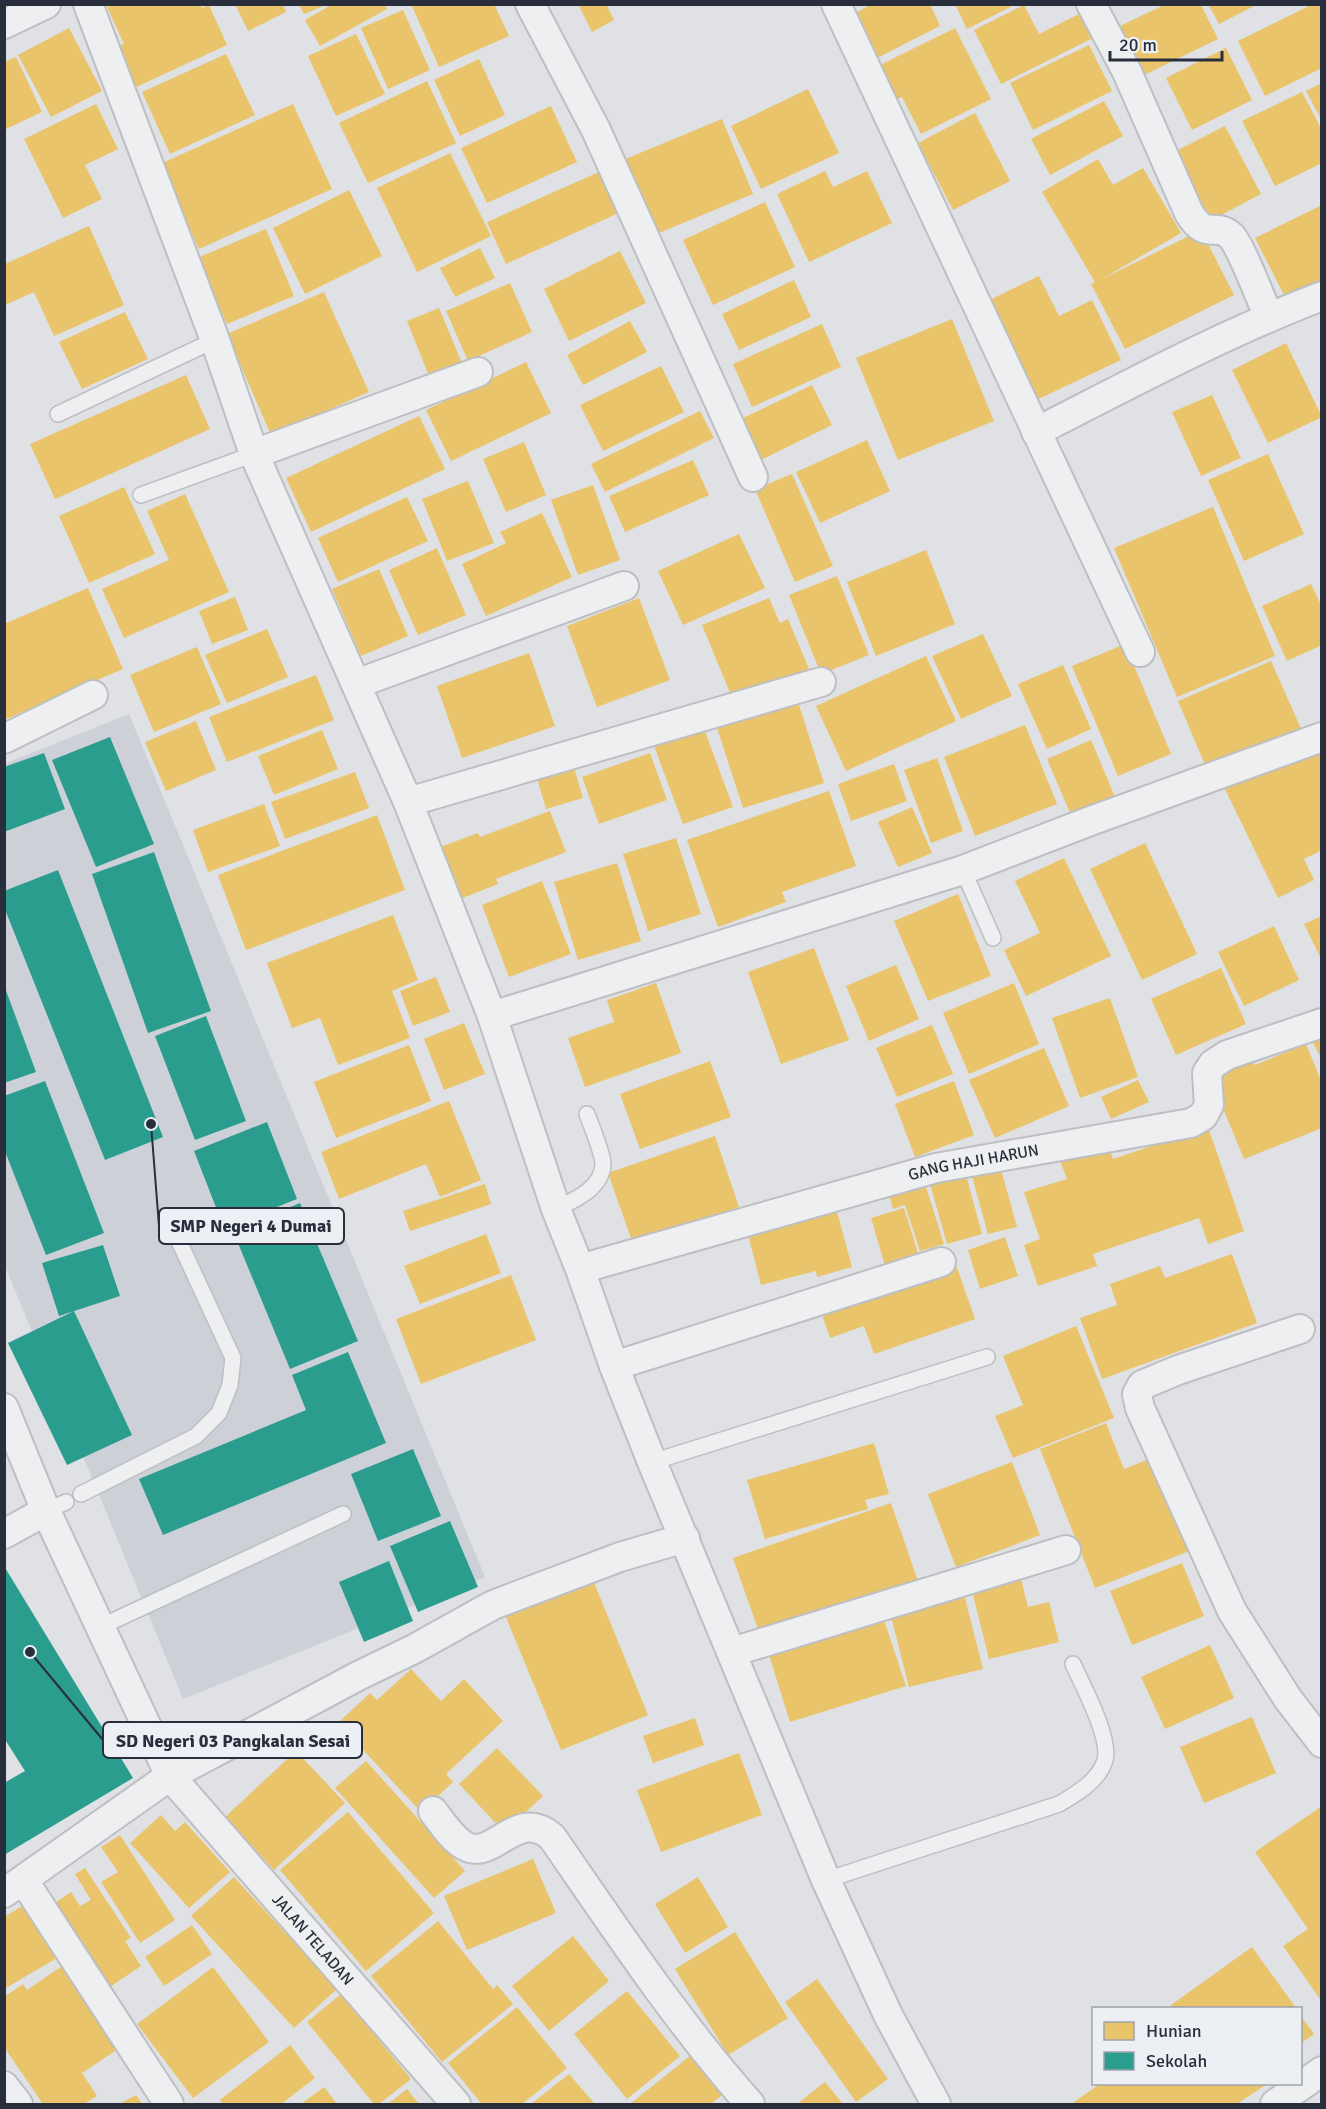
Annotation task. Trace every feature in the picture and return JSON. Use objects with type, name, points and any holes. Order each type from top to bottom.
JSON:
[{"type":"street","points":[[4,24],[46,4]]},
{"type":"street","points":[[88,4],[215,340],[254,454],[408,802],[492,1016],[556,1209],[652,1462],[826,1880],[888,2015],[936,2104]]},
{"type":"street","points":[[530,4],[596,130],[753,477]]},
{"type":"street","points":[[836,4],[1140,652]]},
{"type":"street","points":[[1091,4],[1127,72],[1189,213],[1203,230],[1220,230],[1234,239],[1269,317]]},
{"type":"street","points":[[1036,432],[1192,353],[1269,317],[1322,296]]},
{"type":"street","points":[[254,454],[478,372]]},
{"type":"street","points":[[356,684],[624,586]]},
{"type":"street","points":[[408,802],[821,682]]},
{"type":"street","points":[[4,739],[93,695]]},
{"type":"street","points":[[492,1016],[963,870],[1322,737]]},
{"type":"street","name":"GANG HAJI HARUN","points":[[580,1269],[936,1168],[1191,1123],[1203,1116],[1209,1105],[1207,1073],[1213,1064],[1227,1055],[1322,1023]]},
{"type":"street","points":[[614,1366],[941,1262]]},
{"type":"street","points":[[1300,1329],[1178,1370],[1142,1385],[1137,1394],[1140,1408],[1232,1611],[1288,1699],[1322,1743]]},
{"type":"street","name":"JALAN TELADAN","points":[[4,1408],[56,1507],[100,1627],[170,1776],[456,2104]]},
{"type":"street","points":[[4,1534],[56,1507]]},
{"type":"street","points":[[169,2104],[14,1887],[170,1776],[360,1675],[414,1649],[493,1605],[620,1557],[685,1538]]},
{"type":"street","points":[[732,1652],[1066,1550]]},
{"type":"street","points":[[433,1812],[454,1838],[466,1847],[478,1850],[526,1827],[535,1827],[552,1837],[632,1952],[728,2079],[750,2104]]},
{"type":"street","points":[[1275,2104],[1322,2071]]},
{"type":"street","points":[[4,2086],[18,2104]]},
{"type":"lane","points":[[58,414],[215,340]]},
{"type":"lane","points":[[141,495],[254,454]]},
{"type":"lane","points":[[963,870],[993,938]]},
{"type":"lane","points":[[556,1209],[584,1194],[599,1177],[603,1164],[587,1114]]},
{"type":"lane","points":[[81,1494],[196,1436],[219,1413],[230,1384],[233,1358],[178,1239]]},
{"type":"lane","points":[[652,1462],[987,1357]]},
{"type":"lane","points":[[100,1627],[343,1515]]},
{"type":"lane","points":[[826,1880],[1059,1804],[1083,1789],[1105,1760],[1105,1739],[1073,1664]]},
{"type":"shaded area","points":[[129,714],[485,1577],[183,1699],[5,1266],[4,764]]},
{"type":"building: Hunian","points":[[114,4],[200,4],[202,8],[209,5],[227,45],[134,88],[115,47],[124,44],[107,7]]},
{"type":"building: Hunian","points":[[235,4],[283,4],[286,12],[248,31]]},
{"type":"building: Hunian","points":[[333,4],[384,4],[387,9],[320,46],[305,20]]},
{"type":"building: Hunian","points":[[411,4],[494,4],[509,36],[439,67]]},
{"type":"building: Hunian","points":[[578,4],[606,4],[614,20],[592,32]]},
{"type":"building: Hunian","points":[[872,4],[930,4],[940,26],[873,60],[850,16]]},
{"type":"building: Hunian","points":[[955,4],[1016,4],[967,29]]},
{"type":"building: Hunian","points":[[1208,4],[1258,4],[1219,24]]},
{"type":"building: Hunian","points":[[1313,4],[1322,4],[1322,68],[1265,96],[1238,41]]},
{"type":"building: Hunian","points":[[299,5],[326,5],[304,14]]},
{"type":"building: Hunian","points":[[1024,5],[1039,34],[1081,13],[1093,38],[1001,84],[974,30]]},
{"type":"building: Hunian","points":[[1164,5],[1201,5],[1218,39],[1142,76],[1118,27]]},
{"type":"building: Hunian","points":[[403,10],[430,70],[388,89],[361,28]]},
{"type":"building: Hunian","points":[[69,28],[102,91],[51,117],[18,55]]},
{"type":"building: Hunian","points":[[955,28],[991,99],[921,134],[902,97],[891,102],[874,68]]},
{"type":"building: Hunian","points":[[356,34],[385,94],[336,116],[308,56]]},
{"type":"building: Hunian","points":[[1089,45],[1112,91],[1033,130],[1010,83]]},
{"type":"building: Hunian","points":[[1226,48],[1252,100],[1192,130],[1166,78]]},
{"type":"building: Hunian","points":[[226,54],[255,115],[170,154],[142,92]]},
{"type":"building: Hunian","points":[[16,57],[42,112],[4,130],[4,62]]},
{"type":"building: Hunian","points":[[479,59],[505,115],[460,136],[434,80]]},
{"type":"building: Hunian","points":[[427,81],[456,143],[368,183],[339,123]]},
{"type":"building: Hunian","points":[[1322,83],[1322,121],[1306,91]]},
{"type":"building: Hunian","points":[[808,89],[839,153],[761,189],[731,126]]},
{"type":"building: Hunian","points":[[1302,92],[1322,130],[1322,163],[1275,186],[1242,121]]},
{"type":"building: Hunian","points":[[1104,101],[1123,136],[1050,175],[1031,139]]},
{"type":"building: Hunian","points":[[96,104],[118,149],[85,165],[102,199],[63,218],[24,139]]},
{"type":"building: Hunian","points":[[293,104],[332,189],[199,249],[160,164]]},
{"type":"building: Hunian","points":[[551,106],[577,162],[487,203],[461,148]]},
{"type":"building: Hunian","points":[[975,113],[1010,181],[953,210],[918,143]]},
{"type":"building: Hunian","points":[[722,119],[753,194],[654,235],[623,160]]},
{"type":"building: Hunian","points":[[1225,126],[1261,194],[1210,221],[1174,152]]},
{"type":"building: Hunian","points":[[450,153],[491,236],[417,272],[377,188]]},
{"type":"building: Hunian","points":[[1098,159],[1113,185],[1143,168],[1181,233],[1102,279],[1201,230],[1234,295],[1125,349],[1091,284],[1095,282],[1042,192]]},
{"type":"building: Hunian","points":[[601,171],[621,212],[506,264],[487,222]]},
{"type":"building: Hunian","points":[[825,171],[833,187],[867,171],[892,223],[809,262],[777,194]]},
{"type":"building: Hunian","points":[[349,190],[382,256],[305,294],[273,228]]},
{"type":"building: Hunian","points":[[765,202],[795,267],[713,305],[683,240]]},
{"type":"building: Hunian","points":[[1322,205],[1322,281],[1286,299],[1255,238]]},
{"type":"building: Hunian","points":[[89,226],[124,305],[54,336],[34,292],[5,305],[5,264]]},
{"type":"building: Hunian","points":[[266,229],[294,296],[227,324],[197,258]]},
{"type":"building: Hunian","points":[[480,248],[495,278],[455,297],[440,268]]},
{"type":"building: Hunian","points":[[620,251],[646,303],[569,341],[544,289]]},
{"type":"building: Hunian","points":[[1039,276],[1059,316],[1092,300],[1121,360],[1030,403],[981,304]]},
{"type":"building: Hunian","points":[[794,280],[811,317],[739,350],[722,314]]},
{"type":"building: Hunian","points":[[510,283],[532,332],[468,361],[446,311]]},
{"type":"building: Hunian","points":[[324,292],[369,392],[271,435],[227,334]]},
{"type":"building: Hunian","points":[[439,308],[462,363],[429,376],[407,321]]},
{"type":"building: Hunian","points":[[125,312],[148,359],[82,389],[59,342]]},
{"type":"building: Hunian","points":[[952,319],[994,421],[898,460],[856,358]]},
{"type":"building: Hunian","points":[[630,321],[647,352],[583,385],[567,355]]},
{"type":"building: Hunian","points":[[822,324],[841,367],[752,407],[733,364]]},
{"type":"building: Hunian","points":[[1286,343],[1322,417],[1268,443],[1232,370]]},
{"type":"building: Hunian","points":[[526,362],[551,413],[451,461],[426,410]]},
{"type":"building: Hunian","points":[[661,366],[684,412],[603,451],[580,405]]},
{"type":"building: Hunian","points":[[186,375],[210,429],[55,499],[30,444]]},
{"type":"building: Hunian","points":[[812,385],[832,425],[761,460],[741,419]]},
{"type":"building: Hunian","points":[[1212,395],[1241,458],[1201,476],[1172,412]]},
{"type":"building: Hunian","points":[[700,411],[714,438],[605,492],[591,464]]},
{"type":"building: Hunian","points":[[419,416],[445,469],[311,532],[286,478]]},
{"type":"building: Hunian","points":[[867,440],[890,491],[820,523],[796,472]]},
{"type":"building: Hunian","points":[[524,442],[546,495],[506,512],[483,459]]},
{"type":"building: Hunian","points":[[1268,454],[1304,534],[1244,561],[1208,480]]},
{"type":"building: Hunian","points":[[693,460],[709,495],[625,532],[609,496]]},
{"type":"building: Hunian","points":[[792,474],[833,566],[795,582],[755,489]]},
{"type":"building: Hunian","points":[[468,481],[494,543],[447,561],[422,499]]},
{"type":"building: Hunian","points":[[593,485],[620,560],[578,575],[551,500]]},
{"type":"building: Hunian","points":[[124,487],[155,554],[89,583],[59,516]]},
{"type":"building: Hunian","points":[[185,494],[229,592],[124,638],[102,589],[169,560],[147,511]]},
{"type":"building: Hunian","points":[[407,497],[428,541],[338,582],[318,538]]},
{"type":"building: Hunian","points":[[1213,507],[1275,656],[1177,697],[1114,548]]},
{"type":"building: Hunian","points":[[542,513],[572,577],[486,616],[462,564],[506,543],[500,532]]},
{"type":"building: Hunian","points":[[739,534],[765,588],[683,625],[658,571]]},
{"type":"building: Hunian","points":[[437,548],[466,615],[418,635],[389,570]]},
{"type":"building: Hunian","points":[[926,550],[955,624],[876,656],[847,582]]},
{"type":"building: Hunian","points":[[379,569],[408,636],[361,656],[332,589]]},
{"type":"building: Hunian","points":[[837,576],[869,655],[821,674],[789,595]]},
{"type":"building: Hunian","points":[[1311,584],[1322,607],[1322,645],[1287,661],[1262,606]]},
{"type":"building: Hunian","points":[[88,588],[123,669],[4,720],[4,624]]},
{"type":"building: Hunian","points":[[235,597],[248,630],[212,644],[199,611]]},
{"type":"building: Hunian","points":[[639,598],[670,680],[597,707],[567,626]]},
{"type":"building: Hunian","points":[[769,598],[780,623],[788,619],[809,669],[733,700],[702,625]]},
{"type":"building: Hunian","points":[[267,629],[288,677],[227,703],[205,655]]},
{"type":"building: Hunian","points":[[983,634],[1012,696],[961,719],[932,656]]},
{"type":"building: Hunian","points":[[1125,644],[1171,754],[1118,776],[1072,666]]},
{"type":"building: Hunian","points":[[197,647],[221,704],[154,732],[130,675]]},
{"type":"building: Hunian","points":[[529,653],[555,726],[462,758],[437,686]]},
{"type":"building: Hunian","points":[[926,656],[956,721],[846,771],[816,706]]},
{"type":"building: Hunian","points":[[1271,661],[1302,731],[1208,772],[1178,701]]},
{"type":"building: Hunian","points":[[1063,665],[1091,729],[1047,749],[1018,684]]},
{"type":"building: Hunian","points":[[316,675],[334,720],[227,762],[209,717]]},
{"type":"building: Hunian","points":[[798,702],[824,783],[743,808],[717,728]]},
{"type":"building: Hunian","points":[[196,721],[216,770],[166,791],[145,742]]},
{"type":"building: Hunian","points":[[1025,725],[1057,804],[975,836],[944,757]]},
{"type":"building: Hunian","points":[[703,726],[733,807],[683,824],[653,743]]},
{"type":"building: Hunian","points":[[322,730],[338,769],[274,795],[258,756]]},
{"type":"building: Hunian","points":[[1091,740],[1115,797],[1071,815],[1047,759]]},
{"type":"building: Hunian","points":[[1322,749],[1322,850],[1304,859],[1314,880],[1278,898],[1223,785]]},
{"type":"building: Hunian","points":[[650,753],[667,800],[599,824],[582,777]]},
{"type":"building: Hunian","points":[[937,758],[963,831],[931,843],[904,770]]},
{"type":"building: Hunian","points":[[573,764],[583,798],[546,809],[536,775]]},
{"type":"building: Hunian","points":[[894,764],[907,801],[851,821],[838,784]]},
{"type":"building: Hunian","points":[[355,772],[369,808],[285,839],[271,802]]},
{"type":"building: Hunian","points":[[829,791],[856,866],[782,892],[786,902],[718,927],[687,840]]},
{"type":"building: Hunian","points":[[264,804],[280,846],[208,872],[193,830]]},
{"type":"building: Hunian","points":[[912,807],[932,853],[898,867],[878,822]]},
{"type":"building: Hunian","points":[[550,811],[566,852],[496,879],[498,884],[460,899],[440,847],[478,833],[480,837]]},
{"type":"building: Hunian","points":[[377,815],[405,890],[246,950],[218,875]]},
{"type":"building: Hunian","points":[[676,838],[701,914],[648,931],[623,854]]},
{"type":"building: Hunian","points":[[1145,843],[1197,954],[1142,980],[1090,869]]},
{"type":"building: Hunian","points":[[1064,858],[1111,956],[1026,996],[1004,950],[1040,933],[1015,881]]},
{"type":"building: Hunian","points":[[617,863],[641,941],[578,960],[554,882]]},
{"type":"building: Hunian","points":[[542,881],[571,954],[509,977],[482,905]]},
{"type":"building: Hunian","points":[[958,894],[991,976],[928,1001],[894,921]]},
{"type":"building: Hunian","points":[[393,915],[418,980],[392,991],[410,1038],[338,1065],[320,1018],[292,1028],[267,963]]},
{"type":"building: Hunian","points":[[1322,916],[1322,961],[1304,924]]},
{"type":"building: Hunian","points":[[1274,926],[1299,980],[1244,1006],[1218,952]]},
{"type":"building: Hunian","points":[[814,948],[849,1040],[781,1064],[748,972]]},
{"type":"building: Hunian","points":[[896,965],[919,1019],[869,1041],[846,986]]},
{"type":"building: Hunian","points":[[1221,968],[1246,1024],[1176,1055],[1151,999]]},
{"type":"building: Hunian","points":[[436,977],[450,1012],[413,1026],[400,991]]},
{"type":"building: Hunian","points":[[656,983],[681,1053],[585,1087],[568,1038],[614,1022],[607,1000]]},
{"type":"building: Hunian","points":[[1014,983],[1039,1044],[969,1074],[943,1013]]},
{"type":"building: Hunian","points":[[1110,998],[1138,1077],[1080,1098],[1052,1018]]},
{"type":"building: Hunian","points":[[464,1023],[485,1074],[444,1090],[424,1039]]},
{"type":"building: Hunian","points":[[932,1025],[953,1074],[897,1097],[876,1048]]},
{"type":"building: Hunian","points":[[1322,1034],[1322,1060],[1311,1039]]},
{"type":"building: Hunian","points":[[1306,1044],[1322,1083],[1322,1128],[1244,1159],[1210,1077],[1253,1060],[1255,1065]]},
{"type":"building: Hunian","points":[[409,1045],[431,1101],[336,1138],[314,1082]]},
{"type":"building: Hunian","points":[[1044,1048],[1069,1106],[995,1138],[969,1080]]},
{"type":"building: Hunian","points":[[710,1061],[731,1117],[640,1149],[620,1094]]},
{"type":"building: Hunian","points":[[1138,1080],[1149,1102],[1111,1119],[1101,1097]]},
{"type":"building: Hunian","points":[[954,1081],[974,1135],[915,1157],[895,1104]]},
{"type":"building: Hunian","points":[[449,1101],[481,1180],[440,1197],[426,1164],[339,1199],[321,1152]]},
{"type":"building: Hunian","points":[[1208,1127],[1244,1231],[1208,1244],[1199,1218],[1093,1254],[1097,1266],[1038,1286],[1024,1245],[1040,1239],[1024,1192],[1067,1179],[1060,1161],[1108,1145],[1113,1159]]},
{"type":"building: Hunian","points":[[715,1136],[739,1207],[633,1244],[608,1173]]},
{"type":"building: Hunian","points":[[1000,1166],[1017,1227],[988,1234],[971,1173]]},
{"type":"building: Hunian","points":[[966,1175],[982,1234],[947,1244],[930,1184]]},
{"type":"building: Hunian","points":[[485,1184],[491,1204],[410,1231],[403,1211]]},
{"type":"building: Hunian","points":[[925,1184],[944,1244],[920,1251],[905,1205],[893,1209],[889,1195]]},
{"type":"building: Hunian","points":[[836,1208],[852,1267],[817,1277],[816,1271],[761,1285],[747,1231]]},
{"type":"building: Hunian","points":[[904,1208],[919,1256],[885,1266],[871,1218]]},
{"type":"building: Hunian","points":[[486,1234],[501,1273],[420,1304],[404,1266]]},
{"type":"building: Hunian","points":[[1005,1237],[1018,1276],[980,1289],[968,1250]]},
{"type":"building: Hunian","points":[[1232,1254],[1257,1323],[1102,1379],[1080,1318],[1117,1305],[1110,1284],[1160,1266],[1165,1278]]},
{"type":"building: Hunian","points":[[955,1262],[975,1319],[874,1354],[864,1326],[830,1338],[820,1309]]},
{"type":"building: Hunian","points":[[511,1275],[536,1340],[421,1384],[396,1319]]},
{"type":"building: Hunian","points":[[1076,1326],[1114,1418],[1013,1458],[995,1416],[1023,1405],[1003,1356]]},
{"type":"building: Hunian","points":[[1106,1423],[1124,1469],[1154,1457],[1192,1550],[1095,1588],[1040,1449]]},
{"type":"building: Hunian","points":[[874,1443],[889,1494],[865,1500],[868,1509],[765,1539],[747,1480]]},
{"type":"building: Hunian","points":[[1012,1462],[1040,1535],[956,1567],[928,1494]]},
{"type":"building: Hunian","points":[[891,1503],[918,1581],[760,1635],[733,1558]]},
{"type":"building: Hunian","points":[[1182,1563],[1204,1616],[1132,1645],[1110,1591]]},
{"type":"building: Hunian","points":[[1019,1571],[1028,1607],[1049,1602],[1059,1642],[989,1659],[970,1583]]},
{"type":"building: Hunian","points":[[593,1580],[648,1715],[561,1750],[505,1615]]},
{"type":"building: Hunian","points":[[964,1594],[983,1669],[909,1687],[890,1612]]},
{"type":"building: Hunian","points":[[884,1620],[906,1686],[790,1722],[769,1655]]},
{"type":"building: Hunian","points":[[1210,1645],[1234,1698],[1165,1729],[1141,1677]]},
{"type":"building: Hunian","points":[[411,1669],[441,1701],[464,1679],[503,1721],[446,1774],[453,1782],[421,1812],[338,1723],[370,1693],[377,1700]]},
{"type":"building: Hunian","points":[[1252,1717],[1276,1773],[1204,1803],[1180,1747]]},
{"type":"building: Hunian","points":[[695,1718],[704,1745],[653,1763],[643,1736]]},
{"type":"building: Hunian","points":[[497,1748],[543,1796],[504,1832],[459,1784]]},
{"type":"building: Hunian","points":[[296,1751],[345,1803],[274,1870],[225,1817]]},
{"type":"building: Hunian","points":[[739,1753],[762,1815],[661,1852],[637,1790]]},
{"type":"building: Hunian","points":[[366,1761],[465,1871],[434,1898],[335,1788]]},
{"type":"building: Hunian","points":[[1322,1806],[1322,2002],[1283,1946],[1308,1929],[1255,1852]]},
{"type":"building: Hunian","points":[[348,1812],[434,1913],[366,1971],[280,1870]]},
{"type":"building: Hunian","points":[[161,1815],[175,1831],[185,1822],[230,1872],[189,1908],[130,1843]]},
{"type":"building: Hunian","points":[[120,1835],[175,1920],[140,1943],[101,1882],[118,1872],[101,1847]]},
{"type":"building: Hunian","points":[[533,1859],[556,1913],[467,1950],[444,1896]]},
{"type":"building: Hunian","points":[[85,1868],[131,1938],[125,1941],[141,1966],[101,1993],[49,1907],[71,1892],[80,1906],[91,1900],[75,1874]]},
{"type":"building: Hunian","points":[[234,1877],[337,1989],[294,2028],[191,1916]]},
{"type":"building: Hunian","points":[[698,1877],[728,1927],[685,1953],[655,1904]]},
{"type":"building: Hunian","points":[[24,1905],[57,1958],[4,1989],[4,1917]]},
{"type":"building: Hunian","points":[[438,1921],[493,1989],[497,1985],[513,2004],[442,2062],[371,1976]]},
{"type":"building: Hunian","points":[[192,1925],[212,1954],[164,1986],[145,1957]]},
{"type":"building: Hunian","points":[[735,1932],[788,2018],[728,2055],[675,1969]]},
{"type":"building: Hunian","points":[[573,1936],[609,1981],[549,2031],[512,1986]]},
{"type":"building: Hunian","points":[[1252,1947],[1295,2007],[1173,2007],[1171,2005]]},
{"type":"building: Hunian","points":[[62,1966],[86,2002],[124,2045],[82,2073],[97,2096],[84,2104],[43,2104],[4,2047],[4,1997],[23,1984],[27,1990]]},
{"type":"building: Hunian","points":[[213,1967],[269,2042],[193,2098],[137,2024]]},
{"type":"building: Hunian","points":[[817,1979],[888,2079],[856,2102],[785,2002]]},
{"type":"building: Hunian","points":[[627,1991],[680,2056],[627,2099],[574,2034]]},
{"type":"building: Hunian","points":[[341,1994],[411,2079],[379,2104],[374,2104],[307,2022]]},
{"type":"building: Hunian","points":[[517,2007],[567,2068],[522,2104],[482,2104],[448,2063]]},
{"type":"building: Hunian","points":[[1302,2018],[1314,2034],[1302,2043]]},
{"type":"building: Hunian","points":[[290,2045],[315,2078],[281,2104],[223,2104],[220,2100]]},
{"type":"building: Hunian","points":[[690,2056],[722,2095],[711,2104],[630,2104]]},
{"type":"building: Hunian","points":[[569,2074],[595,2104],[531,2104]]},
{"type":"building: Hunian","points":[[825,2082],[843,2104],[797,2104]]},
{"type":"building: Hunian","points":[[1099,2085],[1266,2085],[1237,2104],[1071,2104]]},
{"type":"building: Hunian","points":[[324,2087],[337,2104],[301,2104]]},
{"type":"building: Hunian","points":[[407,2089],[419,2104],[388,2104]]},
{"type":"building: Hunian","points":[[136,2095],[142,2104],[119,2104]]},
{"type":"building: Sekolah","points":[[110,737],[154,844],[96,867],[52,760]]},
{"type":"building: Sekolah","points":[[44,753],[65,809],[4,832],[4,767]]},
{"type":"building: Sekolah","points":[[154,852],[211,1011],[148,1033],[92,874]]},
{"type":"building: Sekolah","points":[[58,870],[163,1137],[105,1160],[4,907],[4,891]]},
{"type":"building: Sekolah","points":[[4,985],[36,1072],[4,1083]]},
{"type":"building: Sekolah","points":[[206,1016],[246,1121],[195,1140],[155,1036]]},
{"type":"building: Sekolah","points":[[45,1081],[104,1233],[46,1255],[4,1149],[4,1096]]},
{"type":"building: Sekolah","points":[[267,1122],[297,1199],[224,1228],[194,1151]]},
{"type":"building: Sekolah","points":[[300,1203],[358,1341],[290,1369],[233,1231]]},
{"type":"building: Sekolah","points":[[103,1245],[120,1296],[59,1316],[42,1263]]},
{"type":"building: Sekolah","points":[[74,1311],[132,1435],[67,1465],[8,1343]]},
{"type":"building: Sekolah","points":[[348,1352],[386,1443],[163,1535],[139,1479],[306,1410],[292,1375]]},
{"type":"building: Sekolah","points":[[413,1449],[441,1516],[378,1541],[351,1474]]},
{"type":"building: Sekolah","points":[[450,1521],[478,1587],[418,1612],[390,1546]]},
{"type":"building: Sekolah","points":[[389,1561],[413,1621],[364,1642],[339,1582]]},
{"type":"building: Sekolah","points":[[4,1566],[133,1778],[4,1855],[4,1783],[25,1771],[4,1738]]},
{"type":"place","name":"SMP Negeri 4 Dumai","points":[[151,1124]]},
{"type":"place","name":"SD Negeri 03 Pangkalan Sesai","points":[[30,1652]]}]
